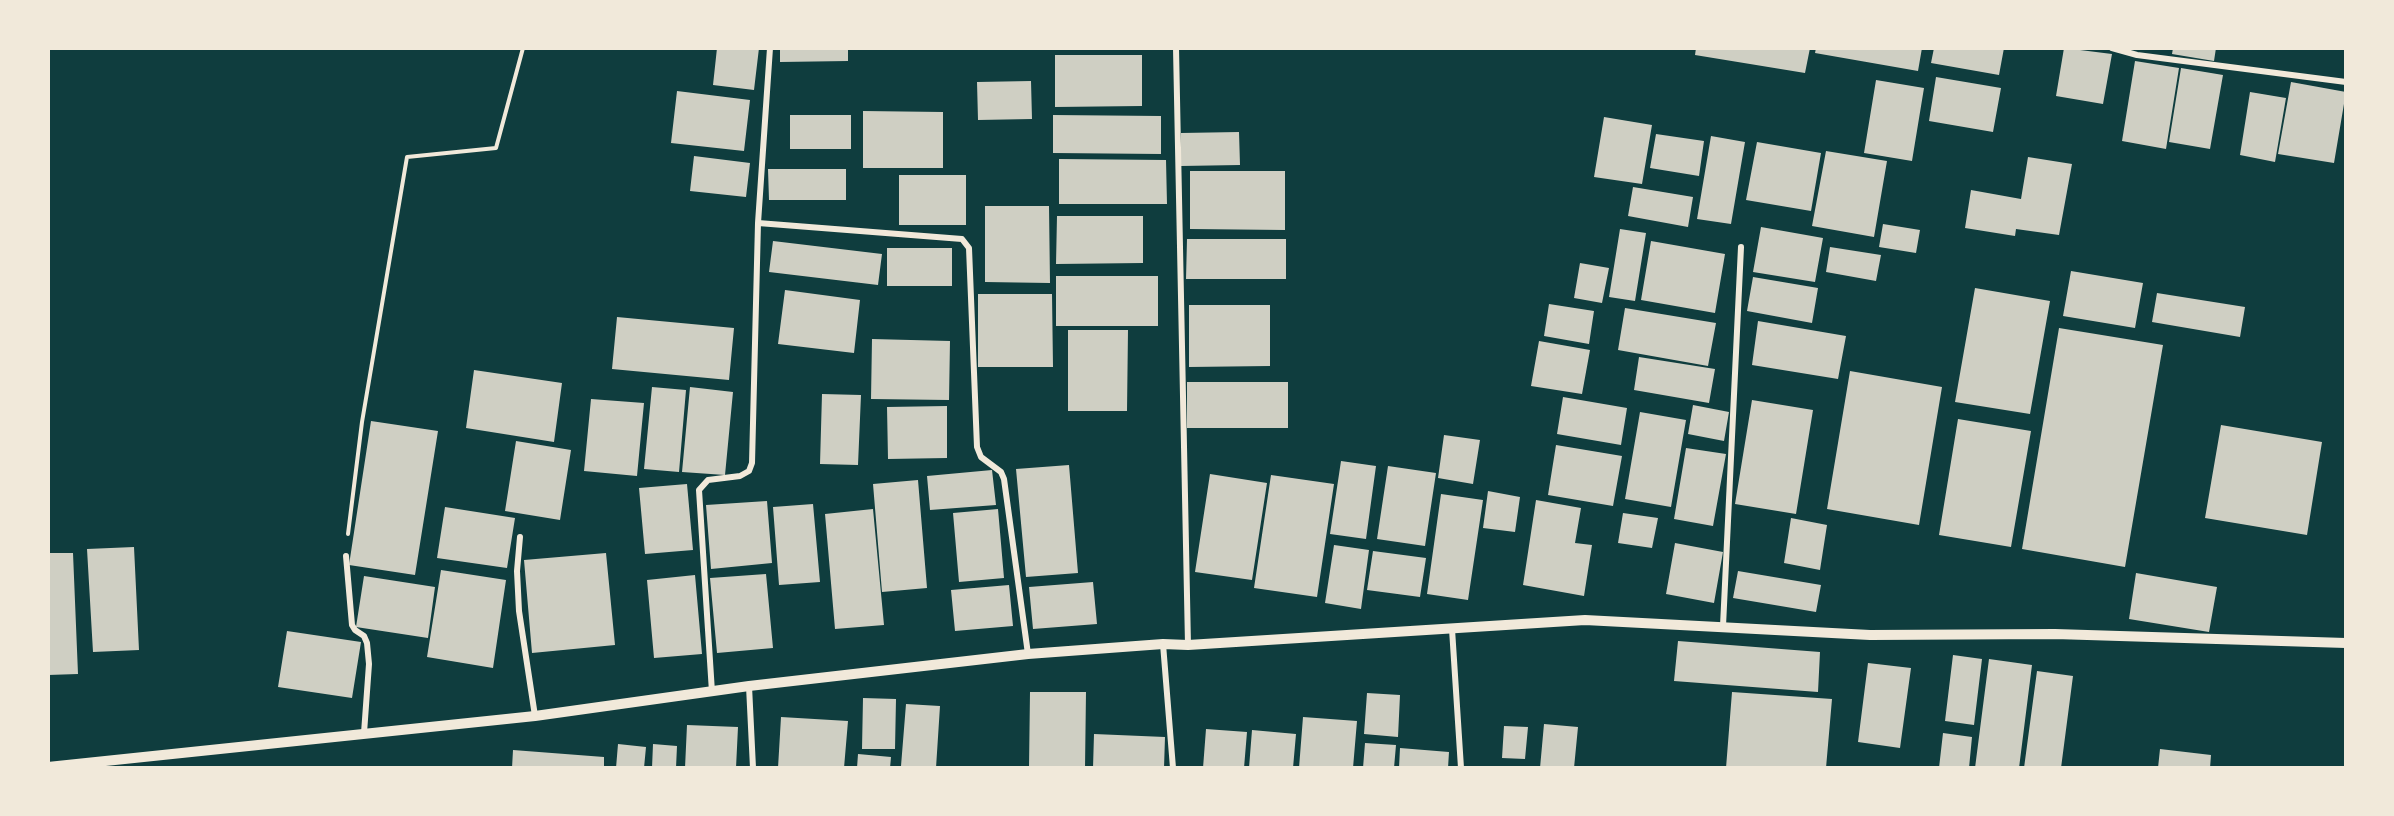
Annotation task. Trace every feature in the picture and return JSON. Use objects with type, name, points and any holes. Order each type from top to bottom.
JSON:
[{"type":"street","points":[[712,692],[699,490],[708,480],[740,476],[749,471],[752,463],[758,223],[770,48]]},
{"type":"street","points":[[1176,48],[1188,645]]},
{"type":"street","points":[[2112,48],[2137,55],[2346,82]]},
{"type":"street","points":[[758,223],[966,241],[969,248],[977,447],[981,457],[1001,472],[1004,479],[1028,654]]},
{"type":"street","points":[[1723,626],[1741,247]]},
{"type":"street","points":[[520,537],[517,571],[519,611],[535,716]]},
{"type":"street","points":[[346,556],[352,626],[364,636],[367,643],[369,664],[364,733]]},
{"type":"street","points":[[48,767],[121,763],[364,733],[535,716],[749,686],[1028,654],[1585,620],[1870,635],[2055,634],[2346,643]]},
{"type":"street","points":[[1452,629],[1461,768]]},
{"type":"street","points":[[1163,644],[1173,768]]},
{"type":"street","points":[[749,686],[753,768]]},
{"type":"path","points":[[346,556],[362,422],[408,157],[496,148],[523,48]]},
{"type":"building","points":[[717,48],[759,48],[754,90],[713,85]]},
{"type":"building","points":[[780,48],[848,48],[848,61],[780,62]]},
{"type":"building","points":[[1696,48],[1810,48],[1805,73],[1695,55]]},
{"type":"building","points":[[1816,48],[1922,48],[1918,71],[1815,53]]},
{"type":"building","points":[[1934,48],[2004,48],[1999,75],[1931,63]]},
{"type":"building","points":[[2064,48],[2112,54],[2103,104],[2056,96]]},
{"type":"building","points":[[2173,48],[2216,48],[2214,61],[2172,54]]},
{"type":"building","points":[[1055,55],[1142,55],[1142,106],[1055,107]]},
{"type":"building","points":[[2135,61],[2179,68],[2166,149],[2122,141]]},
{"type":"building","points":[[2181,68],[2223,75],[2210,149],[2169,142]]},
{"type":"building","points":[[1936,77],[2001,88],[1993,132],[1929,121]]},
{"type":"building","points":[[1876,80],[1924,88],[1912,161],[1864,153]]},
{"type":"building","points":[[1031,81],[1032,119],[978,120],[977,82]]},
{"type":"building","points":[[2291,82],[2346,92],[2334,163],[2278,154]]},
{"type":"building","points":[[677,91],[750,100],[744,151],[671,143]]},
{"type":"building","points":[[2250,92],[2286,98],[2275,162],[2240,155]]},
{"type":"building","points":[[863,111],[943,112],[943,168],[863,168]]},
{"type":"building","points":[[790,115],[851,115],[851,149],[790,149]]},
{"type":"building","points":[[1053,115],[1161,116],[1161,154],[1053,153]]},
{"type":"building","points":[[1604,117],[1652,125],[1642,184],[1594,177]]},
{"type":"building","points":[[1239,132],[1240,165],[1181,166],[1181,133]]},
{"type":"building","points":[[1656,134],[1704,141],[1699,176],[1650,168]]},
{"type":"building","points":[[1711,136],[1745,142],[1731,224],[1697,219]]},
{"type":"building","points":[[1757,142],[1821,153],[1811,211],[1746,200]]},
{"type":"building","points":[[1826,151],[1887,161],[1874,237],[1812,226]]},
{"type":"building","points":[[694,156],[750,163],[746,197],[690,191]]},
{"type":"building","points":[[2028,157],[2072,164],[2059,235],[2016,229],[2015,236],[1965,228],[1971,190],[2021,199]]},
{"type":"building","points":[[1059,159],[1166,160],[1167,204],[1059,204]]},
{"type":"building","points":[[768,169],[846,169],[846,200],[769,200]]},
{"type":"building","points":[[1190,171],[1285,171],[1285,230],[1190,229]]},
{"type":"building","points":[[899,175],[966,175],[966,225],[899,225]]},
{"type":"building","points":[[1633,187],[1693,197],[1688,227],[1628,216]]},
{"type":"building","points":[[985,206],[1049,206],[1050,283],[985,282]]},
{"type":"building","points":[[1057,216],[1143,216],[1143,263],[1056,264]]},
{"type":"building","points":[[1883,224],[1920,230],[1916,253],[1879,247]]},
{"type":"building","points":[[1761,227],[1823,238],[1815,282],[1753,272]]},
{"type":"building","points":[[1620,229],[1646,233],[1635,301],[1609,297]]},
{"type":"building","points":[[1187,239],[1286,239],[1286,279],[1186,279]]},
{"type":"building","points":[[773,241],[882,254],[878,285],[769,272]]},
{"type":"building","points":[[1651,241],[1725,254],[1715,313],[1641,300]]},
{"type":"building","points":[[1830,247],[1881,255],[1876,281],[1826,272]]},
{"type":"building","points":[[887,248],[952,248],[952,286],[887,286]]},
{"type":"building","points":[[1580,263],[1609,268],[1602,303],[1574,298]]},
{"type":"building","points":[[2071,271],[2143,283],[2135,328],[2063,316]]},
{"type":"building","points":[[1056,276],[1158,276],[1158,326],[1056,326]]},
{"type":"building","points":[[1753,277],[1818,288],[1812,323],[1747,311]]},
{"type":"building","points":[[1975,288],[2050,301],[2030,414],[1955,402]]},
{"type":"building","points":[[785,290],[860,300],[854,353],[778,344]]},
{"type":"building","points":[[2157,293],[2245,307],[2240,337],[2152,322]]},
{"type":"building","points":[[978,294],[1052,294],[1053,367],[978,367]]},
{"type":"building","points":[[1549,304],[1594,311],[1589,344],[1544,336]]},
{"type":"building","points":[[1189,305],[1270,305],[1270,366],[1189,367]]},
{"type":"building","points":[[1625,308],[1716,323],[1708,366],[1618,350]]},
{"type":"building","points":[[617,317],[734,328],[729,380],[612,369]]},
{"type":"building","points":[[1758,321],[1846,336],[1838,379],[1752,365]]},
{"type":"building","points":[[2059,328],[2163,345],[2125,567],[2022,549]]},
{"type":"building","points":[[1068,330],[1128,330],[1127,411],[1068,411]]},
{"type":"building","points":[[872,339],[950,341],[949,400],[871,399]]},
{"type":"building","points":[[1539,341],[1590,350],[1582,394],[1531,386]]},
{"type":"building","points":[[1639,357],[1715,369],[1709,403],[1634,390]]},
{"type":"building","points":[[474,370],[562,383],[554,442],[466,428]]},
{"type":"building","points":[[1850,371],[1942,387],[1919,525],[1827,509]]},
{"type":"building","points":[[1187,382],[1288,382],[1288,428],[1187,428]]},
{"type":"building","points":[[652,387],[686,390],[679,472],[644,469]]},
{"type":"building","points":[[690,387],[733,392],[725,475],[682,472]]},
{"type":"building","points":[[822,394],[861,395],[858,465],[820,464]]},
{"type":"building","points":[[1563,397],[1627,408],[1621,445],[1557,434]]},
{"type":"building","points":[[591,399],[644,403],[637,476],[584,471]]},
{"type":"building","points":[[1752,400],[1813,410],[1796,514],[1735,504]]},
{"type":"building","points":[[1693,405],[1729,412],[1724,441],[1688,434]]},
{"type":"building","points":[[947,406],[947,458],[888,459],[887,407]]},
{"type":"building","points":[[1640,412],[1686,420],[1671,507],[1625,499]]},
{"type":"building","points":[[1958,419],[2031,431],[2011,547],[1939,535]]},
{"type":"building","points":[[371,421],[438,431],[415,575],[349,565]]},
{"type":"building","points":[[2221,425],[2322,442],[2307,535],[2205,518]]},
{"type":"building","points":[[1444,435],[1480,440],[1473,484],[1438,478]]},
{"type":"building","points":[[516,441],[571,450],[560,520],[505,511]]},
{"type":"building","points":[[1556,445],[1622,456],[1613,506],[1548,495]]},
{"type":"building","points":[[1686,448],[1726,454],[1713,526],[1674,519]]},
{"type":"building","points":[[1341,461],[1376,466],[1366,539],[1330,534]]},
{"type":"building","points":[[1069,465],[1078,573],[1026,577],[1016,469]]},
{"type":"building","points":[[1388,466],[1436,473],[1425,546],[1377,539]]},
{"type":"building","points":[[992,470],[996,505],[930,510],[927,476]]},
{"type":"building","points":[[1210,474],[1267,483],[1252,580],[1195,572]]},
{"type":"building","points":[[1271,475],[1334,484],[1317,597],[1254,588]]},
{"type":"building","points":[[918,480],[927,588],[882,592],[873,484]]},
{"type":"building","points":[[687,484],[693,550],[645,554],[639,488]]},
{"type":"building","points":[[1488,491],[1520,497],[1515,532],[1483,528]]},
{"type":"building","points":[[1441,494],[1483,500],[1468,600],[1427,594]]},
{"type":"building","points":[[1536,500],[1581,508],[1575,543],[1592,545],[1584,596],[1523,585]]},
{"type":"building","points":[[767,501],[772,563],[711,569],[706,505]]},
{"type":"building","points":[[813,504],[820,582],[779,585],[773,507]]},
{"type":"building","points":[[445,507],[515,518],[507,568],[437,558]]},
{"type":"building","points":[[873,509],[884,625],[835,629],[825,514]]},
{"type":"building","points":[[998,509],[1004,578],[959,582],[953,513]]},
{"type":"building","points":[[1623,513],[1658,518],[1652,548],[1618,543]]},
{"type":"building","points":[[1791,518],[1827,525],[1820,570],[1784,563]]},
{"type":"building","points":[[1675,543],[1723,552],[1714,603],[1666,594]]},
{"type":"building","points":[[1334,545],[1369,550],[1361,609],[1325,603]]},
{"type":"building","points":[[134,547],[139,650],[93,652],[87,549]]},
{"type":"building","points":[[1373,551],[1426,558],[1420,597],[1367,590]]},
{"type":"building","points":[[48,553],[73,553],[78,674],[48,675]]},
{"type":"building","points":[[606,553],[615,645],[532,653],[524,560]]},
{"type":"building","points":[[441,570],[506,580],[493,668],[427,657]]},
{"type":"building","points":[[1738,571],[1821,585],[1816,612],[1733,598]]},
{"type":"building","points":[[2136,573],[2217,587],[2209,632],[2129,619]]},
{"type":"building","points":[[766,574],[773,648],[717,653],[710,578]]},
{"type":"building","points":[[695,575],[702,654],[654,658],[647,580]]},
{"type":"building","points":[[364,576],[435,587],[428,638],[356,627]]},
{"type":"building","points":[[1093,582],[1097,624],[1033,629],[1029,587]]},
{"type":"building","points":[[1009,585],[1013,626],[955,631],[951,590]]},
{"type":"building","points":[[287,631],[361,642],[352,698],[278,687]]},
{"type":"building","points":[[1678,641],[1820,652],[1818,692],[1674,681]]},
{"type":"building","points":[[1953,655],[1982,659],[1974,725],[1945,721]]},
{"type":"building","points":[[1989,659],[2032,665],[2019,768],[1975,768]]},
{"type":"building","points":[[1868,663],[1911,668],[1900,748],[1858,742]]},
{"type":"building","points":[[2037,671],[2073,676],[2061,768],[2024,768]]},
{"type":"building","points":[[1030,692],[1086,692],[1085,768],[1029,768]]},
{"type":"building","points":[[1732,692],[1832,699],[1826,768],[1726,768]]},
{"type":"building","points":[[1367,693],[1400,695],[1398,737],[1364,734]]},
{"type":"building","points":[[863,698],[896,699],[895,749],[862,749]]},
{"type":"building","points":[[906,704],[940,706],[936,768],[901,766]]},
{"type":"building","points":[[781,717],[848,721],[844,768],[778,768]]},
{"type":"building","points":[[1303,717],[1357,721],[1353,768],[1299,768]]},
{"type":"building","points":[[1544,724],[1578,727],[1574,768],[1540,768]]},
{"type":"building","points":[[687,725],[738,727],[736,768],[685,768]]},
{"type":"building","points":[[1504,726],[1528,727],[1525,759],[1502,758]]},
{"type":"building","points":[[1206,729],[1247,732],[1244,768],[1203,768]]},
{"type":"building","points":[[1252,730],[1296,734],[1293,768],[1249,768]]},
{"type":"building","points":[[1943,733],[1972,737],[1969,768],[1939,768]]},
{"type":"building","points":[[1094,734],[1165,737],[1164,768],[1093,768]]},
{"type":"building","points":[[1365,743],[1396,745],[1394,768],[1363,768]]},
{"type":"building","points":[[618,744],[646,747],[644,768],[616,768]]},
{"type":"building","points":[[653,744],[677,746],[676,768],[652,768]]},
{"type":"building","points":[[1400,748],[1449,752],[1448,768],[1399,768]]},
{"type":"building","points":[[2160,749],[2211,755],[2210,768],[2158,768]]},
{"type":"building","points":[[513,750],[604,757],[604,768],[512,768]]},
{"type":"building","points":[[858,754],[891,757],[890,768],[857,768]]}]
